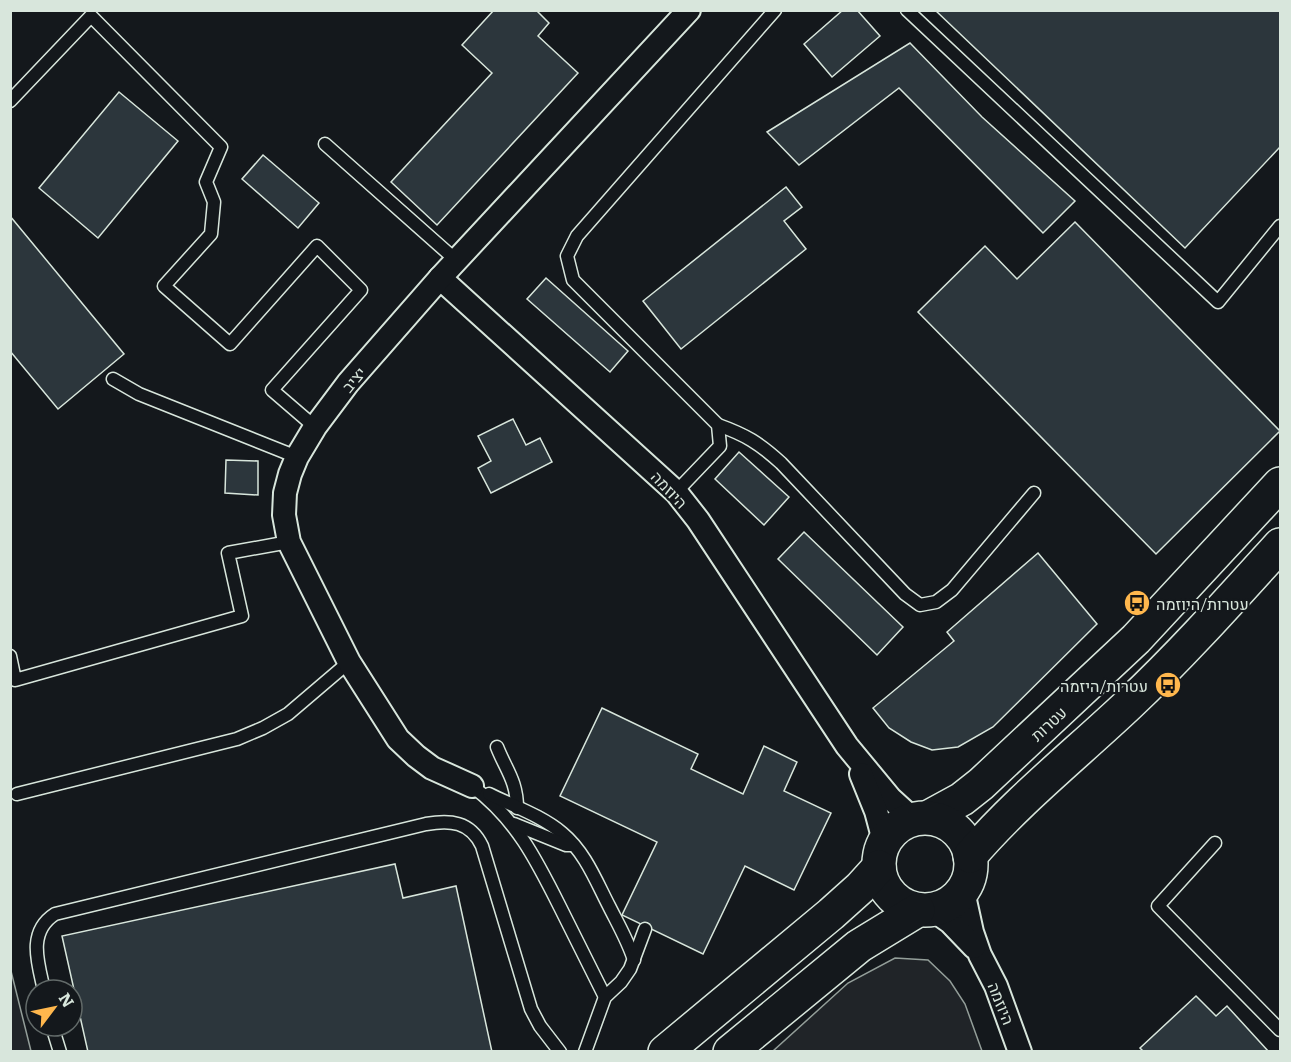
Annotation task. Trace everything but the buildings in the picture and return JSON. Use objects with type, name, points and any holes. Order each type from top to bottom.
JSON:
[{"type":"street","name":"יציב","points":[[472,786],[432,768],[398,739],[349,662],[289,542],[284,515],[285,493],[290,474],[297,457],[315,427],[348,383],[440,278],[688,10]]},
{"type":"street","name":"היוזמה","points":[[440,278],[676,492],[698,520],[847,746],[883,790],[921,818]]},
{"type":"street","name":"עטרות","points":[[921,818],[962,799],[981,784],[1120,656],[1281,484]]},
{"type":"street","points":[[970,856],[1015,809],[1166,669],[1281,545]]},
{"type":"street","name":"היוזמה","points":[[847,746],[876,811],[881,854]]},
{"type":"street","points":[[665,1052],[860,888],[901,823],[921,818],[944,822],[956,830],[966,842],[971,868],[963,891],[954,900],[925,910],[859,946],[730,1052]]},
{"type":"street","points":[[881,854],[882,882],[891,895],[903,905],[925,910]]},
{"type":"street","name":"היוזמה","points":[[963,891],[972,932],[996,986],[1020,1052]]},
{"type":"street","name":"היוזמה","points":[[925,910],[950,922],[981,955]]},
{"type":"lane","points":[[775,10],[577,236],[567,256],[573,280],[718,424],[760,444],[782,463],[904,594],[920,605],[936,602],[952,590],[1034,493]]},
{"type":"lane","points":[[908,10],[1218,302],[1281,226]]},
{"type":"lane","points":[[10,101],[91,16],[221,147],[206,182],[214,202],[211,234],[164,286],[230,344],[317,246],[361,290],[272,390],[315,427]]},
{"type":"lane","points":[[325,144],[457,261]]},
{"type":"lane","points":[[113,379],[139,394],[297,457]]},
{"type":"lane","points":[[676,492],[720,446],[718,424]]},
{"type":"lane","points":[[10,656],[15,680],[242,616],[228,553],[289,542]]},
{"type":"lane","points":[[17,794],[237,739],[288,714],[349,662]]},
{"type":"lane","points":[[497,747],[514,780],[517,808]]},
{"type":"lane","points":[[472,786],[548,824],[574,845],[590,868],[634,960]]},
{"type":"lane","points":[[472,786],[500,809],[539,865],[605,997]]},
{"type":"lane","points":[[41,978],[36,940],[43,924],[55,914],[426,824],[452,822],[466,826],[479,838],[486,854],[531,1009],[540,1026],[560,1052]]},
{"type":"lane","points":[[512,824],[566,845],[574,845]]},
{"type":"lane","points":[[1215,843],[1158,906],[1281,1030]]},
{"type":"lane","points":[[585,1052],[605,997],[621,982],[634,960],[645,929]]},
{"type":"shaded area","points":[[895,958],[928,960],[950,981],[965,1004],[982,1051],[773,1051],[848,983]]},
{"type":"shaded area","points":[[10,971],[24,1023],[24,1038],[28,1038],[31,1051],[11,1051]]},
{"type":"place","name":"עטרות/היוזמה","points":[[1137,603]]},
{"type":"place","name":"עטרות/היזמה","points":[[1168,685]]}]
